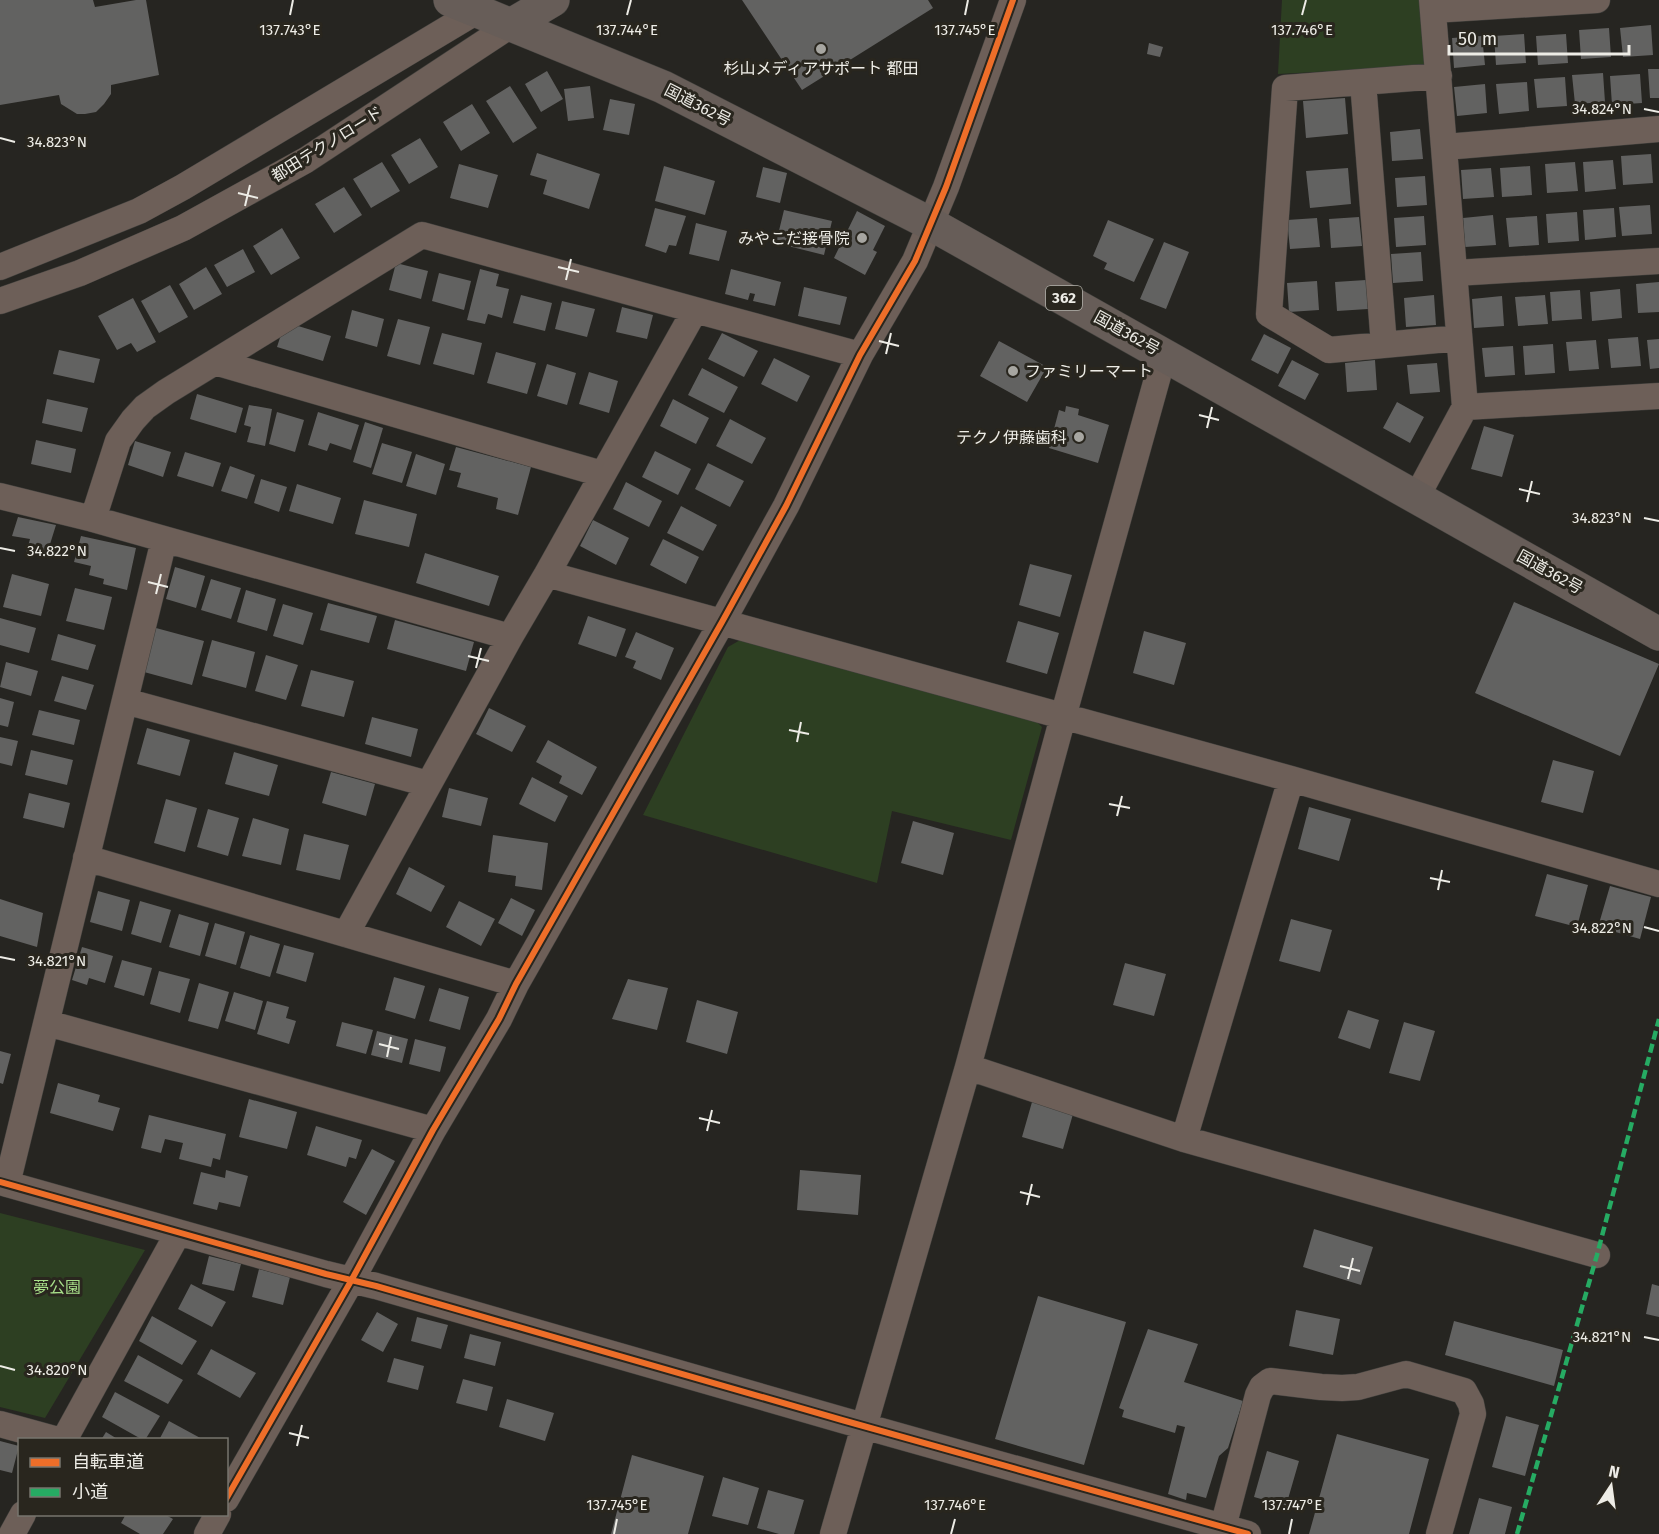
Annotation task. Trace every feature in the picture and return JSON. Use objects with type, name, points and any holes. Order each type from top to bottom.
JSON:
[{"type":"highway","points":[[483,9],[553,0]]},
{"type":"highway","name":"国道362号","points":[[483,9],[663,87],[931,224],[1659,634]]},
{"type":"street","points":[[228,1496],[722,622],[786,506],[860,355],[915,261],[946,187],[1013,0]]},
{"type":"street","points":[[1416,498],[1465,407],[1433,5],[1597,0]]},
{"type":"street","points":[[0,267],[139,211],[483,9]]},
{"type":"street","name":"都田テクノロード","points":[[0,301],[80,273],[183,228],[306,160],[483,9]]},
{"type":"street","points":[[1439,76],[1285,88],[1269,314],[1329,350],[1459,339]]},
{"type":"street","points":[[1363,82],[1384,345]]},
{"type":"street","points":[[1445,147],[1659,129]]},
{"type":"street","points":[[93,519],[118,441],[145,407],[422,235],[860,355]]},
{"type":"street","points":[[1455,273],[1659,261]]},
{"type":"street","points":[[346,934],[510,637],[695,310]]},
{"type":"street","points":[[833,1534],[968,1067],[1164,354]]},
{"type":"street","points":[[216,362],[602,474]]},
{"type":"street","points":[[1465,407],[1659,396]]},
{"type":"street","points":[[0,496],[93,519],[510,637]]},
{"type":"street","points":[[164,540],[47,1023],[3,1183],[351,1281],[376,1286],[1248,1534]]},
{"type":"street","points":[[547,574],[1291,779],[1659,884]]},
{"type":"street","points":[[125,701],[428,784]]},
{"type":"street","points":[[1184,1139],[1291,779]]},
{"type":"street","points":[[86,858],[516,984]]},
{"type":"street","points":[[47,1023],[434,1130]]},
{"type":"street","points":[[968,1067],[1184,1139],[1597,1255]]},
{"type":"street","points":[[65,1438],[178,1233]]},
{"type":"street","points":[[1223,1527],[1262,1387],[1270,1381],[1321,1387],[1358,1387],[1406,1374],[1464,1391],[1472,1404],[1473,1414],[1439,1534]]},
{"type":"street","points":[[0,1424],[51,1438]]},
{"type":"street","points":[[12,1534],[22,1516]]},
{"type":"street","points":[[207,1534],[217,1516]]},
{"type":"green space","points":[[1282,0],[1419,0],[1425,66],[1278,74]]},
{"type":"green space","points":[[742,639],[1036,721],[1042,727],[1011,840],[892,811],[877,883],[643,815],[728,647]]},
{"type":"green space","name":"夢公園","points":[[0,1213],[145,1250],[45,1418],[0,1407]]},
{"type":"building","points":[[0,0],[93,0],[95,7],[146,0],[159,75],[111,85],[111,94],[96,112],[77,114],[61,104],[59,95],[0,105]]},
{"type":"building","name":"杉山メディアサポート 都田","points":[[742,0],[928,0],[933,8],[802,90]]},
{"type":"building","points":[[1651,25],[1653,55],[1623,57],[1620,28]]},
{"type":"building","points":[[1609,28],[1611,57],[1581,59],[1579,30]]},
{"type":"building","points":[[1524,34],[1526,63],[1496,65],[1494,36]]},
{"type":"building","points":[[1566,34],[1568,63],[1538,65],[1536,36]]},
{"type":"building","points":[[1482,36],[1485,65],[1454,68],[1452,38]]},
{"type":"building","points":[[1149,43],[1163,47],[1160,57],[1147,54]]},
{"type":"building","points":[[1648,69],[1659,69],[1659,98],[1650,98]]},
{"type":"building","points":[[547,71],[563,99],[541,112],[525,84]]},
{"type":"building","points":[[1603,73],[1605,102],[1575,104],[1572,75]]},
{"type":"building","points":[[1640,74],[1642,103],[1612,105],[1610,76]]},
{"type":"building","points":[[1565,77],[1567,106],[1537,108],[1534,79]]},
{"type":"building","points":[[1527,82],[1529,111],[1499,114],[1496,84]]},
{"type":"building","points":[[1485,84],[1487,113],[1457,116],[1454,87]]},
{"type":"building","points":[[510,86],[537,128],[513,143],[486,101]]},
{"type":"building","points":[[590,86],[594,118],[568,121],[564,89]]},
{"type":"building","points":[[1345,98],[1348,134],[1306,138],[1303,101]]},
{"type":"building","points":[[610,99],[635,104],[629,135],[603,130]]},
{"type":"building","points":[[472,104],[490,133],[461,151],[443,122]]},
{"type":"building","points":[[1420,129],[1423,159],[1392,161],[1390,132]]},
{"type":"building","points":[[420,138],[438,167],[409,184],[391,155]]},
{"type":"building","points":[[537,153],[600,174],[589,209],[543,194],[547,180],[530,175]]},
{"type":"building","points":[[1651,154],[1653,183],[1623,185],[1621,156]]},
{"type":"building","points":[[1613,160],[1616,189],[1585,192],[1583,162]]},
{"type":"building","points":[[382,162],[400,191],[371,208],[353,179]]},
{"type":"building","points":[[1575,162],[1578,191],[1547,193],[1545,164]]},
{"type":"building","points":[[459,164],[498,175],[488,208],[450,198]]},
{"type":"building","points":[[664,166],[715,181],[705,215],[655,201]]},
{"type":"building","points":[[1530,166],[1532,195],[1502,197],[1500,168]]},
{"type":"building","points":[[763,167],[787,173],[780,203],[756,197]]},
{"type":"building","points":[[1348,168],[1351,204],[1310,208],[1306,171]]},
{"type":"building","points":[[1491,168],[1494,197],[1463,199],[1461,170]]},
{"type":"building","points":[[1425,176],[1427,205],[1397,207],[1395,178]]},
{"type":"building","points":[[344,187],[362,215],[334,233],[315,204]]},
{"type":"building","points":[[1650,205],[1652,234],[1622,236],[1619,207]]},
{"type":"building","points":[[655,208],[686,216],[676,246],[669,245],[666,253],[645,246]]},
{"type":"building","points":[[1614,208],[1616,237],[1585,240],[1583,210]]},
{"type":"building","points":[[784,210],[832,221],[824,255],[776,243]]},
{"type":"building","name":"みやこだ接骨院","points":[[857,211],[885,226],[873,250],[877,252],[865,275],[834,258]]},
{"type":"building","points":[[1577,212],[1579,241],[1548,243],[1546,214]]},
{"type":"building","points":[[1493,215],[1496,245],[1465,247],[1463,218]]},
{"type":"building","points":[[1424,216],[1426,245],[1396,247],[1394,218]]},
{"type":"building","points":[[1537,216],[1539,245],[1509,247],[1506,218]]},
{"type":"building","points":[[1359,217],[1362,246],[1331,248],[1329,219]]},
{"type":"building","points":[[1317,218],[1320,247],[1290,249],[1287,220]]},
{"type":"building","points":[[1108,220],[1154,239],[1134,282],[1104,269],[1107,263],[1093,256]]},
{"type":"building","points":[[696,223],[727,231],[719,261],[689,254]]},
{"type":"building","points":[[282,228],[300,258],[271,275],[253,246]]},
{"type":"building","points":[[1164,242],[1189,252],[1166,309],[1140,299]]},
{"type":"building","points":[[243,249],[255,272],[227,287],[214,265]]},
{"type":"building","points":[[1421,252],[1423,281],[1393,283],[1391,254]]},
{"type":"building","points":[[396,263],[428,271],[421,299],[389,290]]},
{"type":"building","points":[[206,267],[222,294],[194,310],[179,284]]},
{"type":"building","points":[[480,269],[499,274],[496,286],[509,289],[502,318],[488,314],[485,324],[467,320]]},
{"type":"building","points":[[731,269],[781,282],[775,306],[753,301],[755,294],[750,293],[748,300],[725,294]]},
{"type":"building","points":[[439,273],[471,281],[464,310],[432,301]]},
{"type":"building","points":[[1366,280],[1368,309],[1337,311],[1335,282]]},
{"type":"building","points":[[1317,281],[1319,310],[1289,312],[1287,283]]},
{"type":"building","points":[[1659,282],[1659,312],[1638,313],[1636,284]]},
{"type":"building","points":[[170,285],[188,317],[159,333],[141,301]]},
{"type":"building","points":[[804,287],[847,297],[840,325],[798,316]]},
{"type":"building","points":[[1620,289],[1622,318],[1592,321],[1590,292]]},
{"type":"building","points":[[1580,290],[1582,319],[1552,321],[1550,292]]},
{"type":"building","points":[[521,295],[552,303],[545,331],[513,323]]},
{"type":"building","points":[[1434,295],[1436,325],[1406,327],[1404,298]]},
{"type":"building","points":[[1545,295],[1548,324],[1518,326],[1515,297]]},
{"type":"building","points":[[1502,296],[1504,326],[1474,328],[1472,299]]},
{"type":"building","points":[[133,298],[156,342],[137,352],[131,343],[117,350],[98,316]]},
{"type":"building","points":[[562,301],[595,309],[587,337],[555,329]]},
{"type":"building","points":[[622,307],[653,315],[647,339],[616,332]]},
{"type":"building","points":[[352,310],[384,319],[377,347],[345,338]]},
{"type":"building","points":[[398,319],[430,327],[420,365],[387,356]]},
{"type":"building","points":[[285,322],[331,336],[323,361],[277,347]]},
{"type":"building","points":[[442,333],[482,343],[474,375],[433,364]]},
{"type":"building","points":[[722,333],[758,351],[744,377],[708,359]]},
{"type":"building","points":[[1264,334],[1291,348],[1278,374],[1251,360]]},
{"type":"building","points":[[1638,337],[1641,366],[1611,368],[1608,339]]},
{"type":"building","points":[[1659,339],[1659,368],[1650,369],[1647,340]]},
{"type":"building","points":[[1596,340],[1599,369],[1569,371],[1566,342]]},
{"type":"building","name":"ファミリーマート","points":[[999,341],[1047,367],[1027,402],[980,376]]},
{"type":"building","points":[[1553,344],[1555,373],[1525,375],[1523,346]]},
{"type":"building","points":[[1513,346],[1515,375],[1485,377],[1482,348]]},
{"type":"building","points":[[59,350],[100,359],[94,383],[53,374]]},
{"type":"building","points":[[496,352],[536,363],[527,394],[487,383]]},
{"type":"building","points":[[774,358],[810,376],[797,402],[761,384]]},
{"type":"building","points":[[1292,360],[1319,374],[1305,400],[1278,386]]},
{"type":"building","points":[[1375,360],[1377,390],[1347,392],[1345,363]]},
{"type":"building","points":[[1437,363],[1440,392],[1410,394],[1407,365]]},
{"type":"building","points":[[547,364],[576,373],[567,405],[537,396]]},
{"type":"building","points":[[702,368],[738,387],[724,413],[688,395]]},
{"type":"building","points":[[589,372],[618,381],[609,413],[579,404]]},
{"type":"building","points":[[197,394],[243,408],[236,433],[190,419]]},
{"type":"building","points":[[47,399],[88,408],[82,432],[42,423]]},
{"type":"building","points":[[673,399],[709,418],[696,444],[660,426]]},
{"type":"building","points":[[1397,402],[1424,417],[1410,443],[1383,428]]},
{"type":"building","points":[[249,405],[272,409],[265,446],[247,442],[251,427],[244,425]]},
{"type":"building","name":"テクノ伊藤歯科","points":[[1066,406],[1079,409],[1078,415],[1109,425],[1098,463],[1049,448],[1059,410],[1065,412]]},
{"type":"building","points":[[277,412],[304,420],[295,452],[269,444]]},
{"type":"building","points":[[318,412],[359,425],[351,450],[330,443],[327,451],[308,445]]},
{"type":"building","points":[[730,419],[766,438],[752,464],[716,446]]},
{"type":"building","points":[[365,422],[383,428],[371,468],[353,462]]},
{"type":"building","points":[[1484,426],[1514,435],[1502,477],[1471,469]]},
{"type":"building","points":[[36,440],[76,449],[71,473],[31,464]]},
{"type":"building","points":[[135,441],[171,452],[163,477],[128,465]]},
{"type":"building","points":[[382,443],[412,452],[402,483],[372,474]]},
{"type":"building","points":[[456,447],[531,467],[518,515],[496,509],[498,498],[457,487],[461,473],[449,470]]},
{"type":"building","points":[[655,451],[691,469],[678,495],[642,477]]},
{"type":"building","points":[[185,452],[221,463],[213,487],[177,476]]},
{"type":"building","points":[[416,454],[445,464],[436,495],[406,486]]},
{"type":"building","points":[[708,463],[744,481],[730,507],[695,489]]},
{"type":"building","points":[[230,466],[255,475],[247,499],[221,491]]},
{"type":"building","points":[[261,479],[287,487],[279,512],[254,503]]},
{"type":"building","points":[[626,482],[662,501],[649,527],[613,509]]},
{"type":"building","points":[[297,484],[341,498],[333,524],[289,511]]},
{"type":"building","points":[[364,500],[417,514],[409,547],[355,534]]},
{"type":"building","points":[[681,506],[717,525],[703,551],[667,533]]},
{"type":"building","points":[[18,517],[56,525],[46,557],[26,553],[30,539],[12,536]]},
{"type":"building","points":[[593,520],[629,538],[616,565],[580,546]]},
{"type":"building","points":[[81,536],[136,548],[127,590],[103,584],[104,579],[89,575],[91,566],[74,562]]},
{"type":"building","points":[[663,539],[699,557],[686,584],[650,565]]},
{"type":"building","points":[[425,553],[499,576],[489,606],[416,583]]},
{"type":"building","points":[[1030,564],[1072,575],[1060,617],[1019,605]]},
{"type":"building","points":[[175,567],[205,576],[196,608],[166,599]]},
{"type":"building","points":[[12,574],[49,584],[41,616],[3,607]]},
{"type":"building","points":[[211,579],[241,588],[231,619],[201,610]]},
{"type":"building","points":[[75,588],[112,597],[104,630],[66,621]]},
{"type":"building","points":[[246,590],[276,599],[267,631],[237,622]]},
{"type":"building","points":[[1514,602],[1659,664],[1620,756],[1475,693]]},
{"type":"building","points":[[328,603],[377,616],[369,643],[320,630]]},
{"type":"building","points":[[283,604],[313,613],[303,645],[273,636]]},
{"type":"building","points":[[588,616],[626,629],[616,657],[578,644]]},
{"type":"building","points":[[0,618],[36,628],[29,653],[0,645]]},
{"type":"building","points":[[395,620],[474,642],[466,671],[387,649]]},
{"type":"building","points":[[1018,621],[1059,633],[1047,674],[1006,662]]},
{"type":"building","points":[[156,628],[204,641],[192,685],[144,672]]},
{"type":"building","points":[[1144,631],[1186,643],[1174,685],[1133,673]]},
{"type":"building","points":[[636,632],[674,648],[661,680],[633,668],[636,661],[625,657]]},
{"type":"building","points":[[58,634],[96,645],[88,670],[51,660]]},
{"type":"building","points":[[212,640],[255,652],[246,688],[202,676]]},
{"type":"building","points":[[266,655],[298,665],[286,700],[255,691]]},
{"type":"building","points":[[6,662],[38,671],[31,696],[0,687]]},
{"type":"building","points":[[311,670],[354,681],[344,717],[301,706]]},
{"type":"building","points":[[62,676],[94,685],[86,710],[54,701]]},
{"type":"building","points":[[0,698],[14,702],[8,727],[0,725]]},
{"type":"building","points":[[489,708],[526,726],[512,752],[476,734]]},
{"type":"building","points":[[39,710],[80,720],[74,745],[32,735]]},
{"type":"building","points":[[372,717],[418,729],[411,757],[365,744]]},
{"type":"building","points":[[147,728],[190,740],[180,776],[137,764]]},
{"type":"building","points":[[0,737],[18,741],[12,766],[0,763]]},
{"type":"building","points":[[548,740],[597,767],[582,795],[559,783],[562,776],[536,762]]},
{"type":"building","points":[[31,750],[73,760],[67,785],[25,775]]},
{"type":"building","points":[[234,752],[278,765],[269,796],[225,784]]},
{"type":"building","points":[[1553,760],[1594,771],[1583,813],[1541,802]]},
{"type":"building","points":[[331,772],[375,784],[366,816],[322,803]]},
{"type":"building","points":[[532,777],[568,796],[555,822],[519,804]]},
{"type":"building","points":[[449,788],[488,798],[481,826],[442,817]]},
{"type":"building","points":[[29,793],[70,803],[64,828],[23,818]]},
{"type":"building","points":[[166,799],[197,808],[185,852],[154,843]]},
{"type":"building","points":[[1309,807],[1351,819],[1339,861],[1298,849]]},
{"type":"building","points":[[208,809],[239,818],[228,856],[197,847]]},
{"type":"building","points":[[253,818],[289,829],[281,865],[242,856]]},
{"type":"building","points":[[913,821],[954,833],[943,875],[901,863]]},
{"type":"building","points":[[304,834],[349,845],[340,880],[296,870]]},
{"type":"building","points":[[493,835],[548,843],[542,890],[515,886],[516,876],[488,872]]},
{"type":"building","points":[[409,867],[445,886],[431,912],[396,894]]},
{"type":"building","points":[[1547,874],[1588,885],[1577,927],[1535,916]]},
{"type":"building","points":[[1610,886],[1651,897],[1640,939],[1598,927]]},
{"type":"building","points":[[98,891],[130,900],[122,931],[90,922]]},
{"type":"building","points":[[511,898],[535,910],[522,936],[498,923]]},
{"type":"building","points":[[0,899],[43,913],[37,947],[0,936]]},
{"type":"building","points":[[140,901],[171,910],[161,943],[131,934]]},
{"type":"building","points":[[459,901],[495,919],[481,946],[446,927]]},
{"type":"building","points":[[179,914],[209,923],[200,956],[169,947]]},
{"type":"building","points":[[1291,919],[1332,930],[1320,972],[1279,961]]},
{"type":"building","points":[[215,923],[245,932],[236,965],[205,956]]},
{"type":"building","points":[[250,935],[280,944],[270,977],[240,968]]},
{"type":"building","points":[[284,945],[314,953],[306,982],[276,973]]},
{"type":"building","points":[[82,947],[113,956],[105,983],[89,978],[87,985],[72,980]]},
{"type":"building","points":[[122,960],[152,968],[144,996],[114,987]]},
{"type":"building","points":[[1125,963],[1166,974],[1154,1016],[1113,1005]]},
{"type":"building","points":[[159,971],[190,979],[180,1013],[150,1004]]},
{"type":"building","points":[[394,977],[425,986],[415,1019],[385,1010]]},
{"type":"building","points":[[628,979],[668,988],[657,1030],[612,1019]]},
{"type":"building","points":[[199,983],[229,992],[218,1029],[188,1021]]},
{"type":"building","points":[[439,988],[469,997],[460,1030],[429,1021]]},
{"type":"building","points":[[234,992],[263,1001],[255,1030],[225,1021]]},
{"type":"building","points":[[697,1000],[738,1012],[727,1054],[686,1042]]},
{"type":"building","points":[[267,1001],[289,1007],[286,1018],[296,1021],[289,1044],[257,1034]]},
{"type":"building","points":[[1348,1010],[1379,1020],[1370,1049],[1338,1038]]},
{"type":"building","points":[[342,1022],[373,1030],[366,1054],[336,1046]]},
{"type":"building","points":[[1404,1022],[1435,1031],[1420,1081],[1389,1073]]},
{"type":"building","points":[[377,1031],[408,1039],[402,1063],[371,1055]]},
{"type":"building","points":[[415,1039],[446,1047],[440,1072],[409,1064]]},
{"type":"building","points":[[0,1051],[11,1054],[3,1084],[0,1083]]},
{"type":"building","points":[[58,1083],[100,1095],[98,1102],[120,1108],[113,1131],[50,1113]]},
{"type":"building","points":[[1034,1095],[1075,1107],[1063,1149],[1022,1137]]},
{"type":"building","points":[[249,1099],[297,1112],[287,1149],[239,1137]]},
{"type":"building","points":[[149,1115],[226,1134],[220,1160],[213,1158],[211,1167],[179,1159],[183,1143],[165,1139],[161,1153],[141,1148]]},
{"type":"building","points":[[316,1126],[362,1140],[356,1159],[349,1157],[346,1167],[307,1155]]},
{"type":"building","points":[[372,1149],[395,1161],[366,1215],[343,1202]]},
{"type":"building","points":[[226,1170],[248,1176],[240,1207],[219,1202],[217,1210],[193,1204],[201,1172],[225,1178]]},
{"type":"building","points":[[800,1170],[861,1175],[858,1215],[797,1210]]},
{"type":"building","points":[[1314,1229],[1373,1247],[1361,1285],[1303,1267]]},
{"type":"building","points":[[209,1256],[241,1264],[234,1291],[202,1284]]},
{"type":"building","points":[[259,1269],[290,1277],[283,1305],[252,1297]]},
{"type":"building","points":[[191,1284],[226,1302],[212,1327],[178,1309]]},
{"type":"building","points":[[1652,1284],[1659,1286],[1659,1317],[1646,1314]]},
{"type":"building","points":[[1038,1296],[1126,1322],[1084,1465],[995,1439]]},
{"type":"building","points":[[1296,1310],[1340,1319],[1333,1355],[1289,1346]]},
{"type":"building","points":[[377,1312],[398,1324],[383,1352],[361,1340]]},
{"type":"building","points":[[152,1316],[197,1341],[182,1365],[139,1341]]},
{"type":"building","points":[[417,1317],[448,1325],[441,1349],[411,1341]]},
{"type":"building","points":[[1454,1321],[1563,1350],[1554,1386],[1445,1355]]},
{"type":"building","points":[[1148,1329],[1198,1344],[1184,1382],[1243,1401],[1228,1448],[1219,1456],[1206,1498],[1187,1493],[1186,1500],[1168,1494],[1185,1427],[1177,1425],[1175,1433],[1122,1417],[1124,1410],[1119,1408]]},
{"type":"building","points":[[470,1334],[501,1342],[495,1366],[464,1358]]},
{"type":"building","points":[[211,1349],[256,1373],[240,1398],[197,1374]]},
{"type":"building","points":[[138,1355],[183,1380],[168,1404],[124,1381]]},
{"type":"building","points":[[394,1358],[424,1366],[418,1390],[387,1382]]},
{"type":"building","points":[[463,1379],[493,1387],[487,1411],[456,1403]]},
{"type":"building","points":[[115,1392],[160,1416],[146,1438],[139,1438],[102,1417]]},
{"type":"building","points":[[507,1399],[554,1413],[545,1441],[499,1427]]},
{"type":"building","points":[[1506,1416],[1539,1425],[1525,1476],[1492,1467]]},
{"type":"building","points":[[169,1421],[200,1438],[160,1438]]},
{"type":"building","points":[[106,1432],[116,1438],[102,1438]]},
{"type":"building","points":[[1337,1434],[1429,1459],[1409,1534],[1309,1534]]},
{"type":"building","points":[[0,1441],[18,1446],[12,1473],[0,1470]]},
{"type":"building","points":[[1267,1451],[1299,1461],[1286,1506],[1254,1497]]},
{"type":"building","points":[[632,1455],[704,1476],[688,1534],[611,1534]]},
{"type":"building","points":[[723,1477],[759,1488],[748,1525],[712,1516]]},
{"type":"building","points":[[768,1490],[804,1500],[794,1534],[779,1534],[757,1528]]},
{"type":"building","points":[[1479,1498],[1512,1507],[1505,1534],[1469,1534]]},
{"type":"building","points":[[125,1516],[168,1516],[173,1519],[163,1534],[140,1534],[121,1523]]},
{"type":"marked path","points":[[1517,1534],[1597,1255],[1659,1019]]},
{"type":"cycle path","points":[[228,1496],[722,622],[786,506],[860,355],[915,261],[946,187],[1013,0]]},
{"type":"cycle path","points":[[0,1182],[376,1286],[1248,1534]]},
{"type":"place","name":"杉山メディアサポート 都田","points":[[821,49]]},
{"type":"place","name":"みやこだ接骨院","points":[[862,238]]},
{"type":"place","name":"ファミリーマート","points":[[1013,371]]},
{"type":"place","name":"テクノ伊藤歯科","points":[[1079,437]]}]
